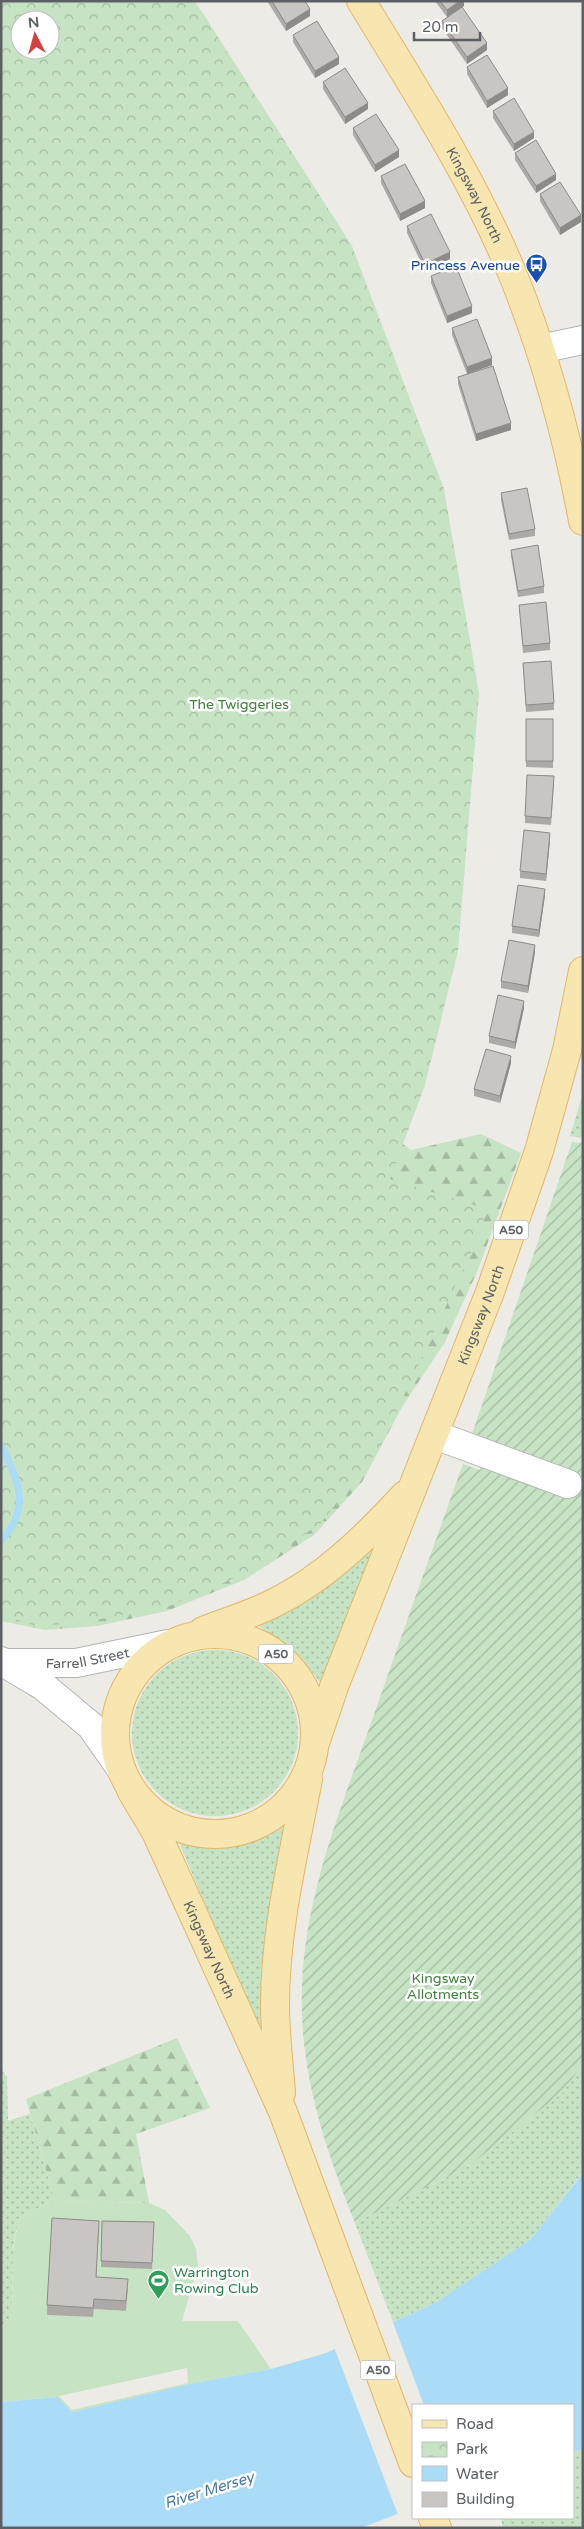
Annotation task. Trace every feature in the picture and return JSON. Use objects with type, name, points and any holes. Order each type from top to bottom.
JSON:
[{"type":"main road","name":"Kingsway North","points":[[362,1],[457,163],[514,279],[540,349],[574,474],[583,521]]},
{"type":"main road","name":"Kingsway North","points":[[283,2112],[275,2005],[279,1947],[290,1872],[314,1751],[336,1684],[490,1292],[539,1152],[567,1050],[583,971]]},
{"type":"main road","name":"Kingsway North","points":[[179,1640],[272,1604],[328,1570],[369,1533],[416,1482]]},
{"type":"main road","name":"A50","points":[[221,1633],[252,1640],[279,1656],[300,1680],[313,1709],[314,1751],[297,1792],[274,1815],[246,1829],[214,1834],[182,1829],[153,1813],[126,1779],[114,1741],[117,1712],[127,1684],[145,1662],[179,1640],[221,1633]]},
{"type":"main road","name":"Kingsway North","points":[[126,1779],[156,1832],[283,2112],[412,2460]]},
{"type":"street","points":[[540,349],[583,340]]},
{"type":"street","points":[[435,1436],[568,1484]]},
{"type":"street","name":"Farrell Street","points":[[4,1662],[76,1663],[179,1640]]},
{"type":"street","name":"Farrell Street","points":[[4,1662],[43,1686],[92,1726],[126,1779]]},
{"type":"green space","name":"The Twiggeries","points":[[1,1],[195,1],[352,246],[444,489],[479,693],[458,951],[425,1085],[390,1179],[487,1209],[476,1242],[380,1447],[321,1523],[249,1572],[167,1607],[79,1623],[36,1626],[1,1615]]},
{"type":"green space","points":[[583,1093],[583,1138],[570,1136]]},
{"type":"green space","points":[[481,1134],[521,1153],[477,1272],[445,1342],[402,1407],[362,1482],[314,1535],[244,1580],[167,1611],[97,1626],[45,1630],[1,1621],[1,1575],[385,1206],[392,1136],[411,1150]]},
{"type":"green space","name":"Kingsway Allotments","points":[[572,1142],[583,1143],[583,2063],[563,2092],[469,2166],[355,2223],[319,2121],[304,2043],[302,1977],[313,1903],[333,1830],[463,1464],[480,1470],[490,1443],[471,1437]]},
{"type":"green space","points":[[398,1511],[322,1685],[302,1659],[255,1623]]},
{"type":"green space","points":[[207,1650],[223,1650],[247,1656],[274,1674],[292,1701],[298,1733],[292,1765],[274,1792],[247,1810],[223,1816],[207,1816],[183,1810],[162,1797],[151,1786],[138,1765],[132,1741],[132,1725],[138,1701],[151,1680],[162,1669],[183,1656]]},
{"type":"green space","points":[[290,1821],[265,2045],[178,1840],[224,1846],[249,1842]]},
{"type":"green space","points":[[177,2038],[210,2108],[136,2134],[149,2203],[55,2201],[26,2099]]},
{"type":"green space","points":[[583,2063],[583,2172],[531,2239],[435,2303],[393,2322],[355,2223],[469,2166],[563,2092]]},
{"type":"green space","points":[[1,2069],[7,2077],[8,2121],[30,2114],[55,2201],[19,2219],[13,2246],[12,2316],[1,2329]]},
{"type":"green space","name":"Warrington Rowing Club","points":[[55,2201],[149,2203],[165,2210],[190,2236],[196,2249],[198,2265],[182,2321],[238,2321],[271,2369],[194,2383],[72,2412],[56,2397],[1,2402],[1,2329],[12,2316],[13,2250],[19,2219]],"holes":[[[128,2289],[126,2311],[94,2309],[93,2317],[47,2315]],[[187,2368],[188,2383],[72,2410],[59,2396]]]},
{"type":"green space","points":[[583,2449],[583,2528],[503,2528],[501,2519],[574,2519],[574,2452]]},
{"type":"water","name":"River Mersey","points":[[583,2173],[583,2449],[574,2452],[574,2404],[412,2404],[412,2508],[361,2528],[1,2528],[1,2402],[57,2397],[72,2412],[194,2383],[271,2369],[326,2353],[435,2303],[531,2239]]},
{"type":"pier","points":[[392,2320],[424,2404],[412,2404],[412,2511],[398,2515],[334,2347]]},
{"type":"building","points":[[272,1],[305,1],[310,9],[286,24]]},
{"type":"building","points":[[440,1],[460,1],[447,10]]},
{"type":"building","points":[[462,7],[487,43],[467,57],[442,21]]},
{"type":"building","points":[[317,21],[339,57],[315,71],[293,35]]},
{"type":"building","points":[[487,55],[508,88],[487,101],[467,67]]},
{"type":"building","points":[[345,68],[368,103],[345,117],[323,82]]},
{"type":"building","points":[[514,98],[534,132],[514,144],[493,111]]},
{"type":"building","points":[[376,114],[399,150],[375,165],[353,128]]},
{"type":"building","points":[[536,140],[556,174],[536,186],[515,153]]},
{"type":"building","points":[[405,164],[425,201],[400,214],[381,176]]},
{"type":"building","points":[[560,182],[581,215],[560,228],[540,194]]},
{"type":"building","points":[[431,214],[450,252],[425,264],[407,226]]},
{"type":"building","points":[[456,266],[472,306],[447,316],[431,276]]},
{"type":"building","points":[[477,319],[492,358],[467,367],[452,328]]},
{"type":"building","points":[[493,366],[511,423],[476,434],[458,377]]},
{"type":"building","points":[[527,488],[535,529],[509,534],[501,493]]},
{"type":"building","points":[[538,545],[544,586],[518,591],[511,550]]},
{"type":"building","points":[[546,602],[550,643],[523,646],[519,605]]},
{"type":"building","points":[[551,661],[554,703],[526,705],[523,663]]},
{"type":"building","points":[[526,719],[553,719],[553,761],[526,761]]},
{"type":"building","points":[[527,775],[554,776],[551,818],[525,816]]},
{"type":"building","points":[[524,830],[550,833],[546,874],[520,871]]},
{"type":"building","points":[[518,885],[545,889],[539,930],[512,926]]},
{"type":"building","points":[[509,940],[535,945],[528,986],[501,981]]},
{"type":"building","points":[[498,995],[524,1001],[515,1042],[489,1036]]},
{"type":"building","points":[[486,1049],[511,1056],[500,1096],[474,1089]]},
{"type":"building","points":[[52,2218],[99,2221],[96,2277],[128,2279],[126,2301],[94,2299],[93,2308],[47,2305]]},
{"type":"building","name":"Warrington Rowing Club","points":[[102,2221],[154,2222],[152,2263],[101,2261]]},
{"type":"waterway","points":[[1,1445],[13,1470],[19,1494],[19,1506],[16,1517],[11,1528],[1,1540]]},
{"type":"place","name":"Princess Avenue","points":[[536,284]]},
{"type":"place","name":"Warrington Rowing Club","points":[[158,2299]]}]
